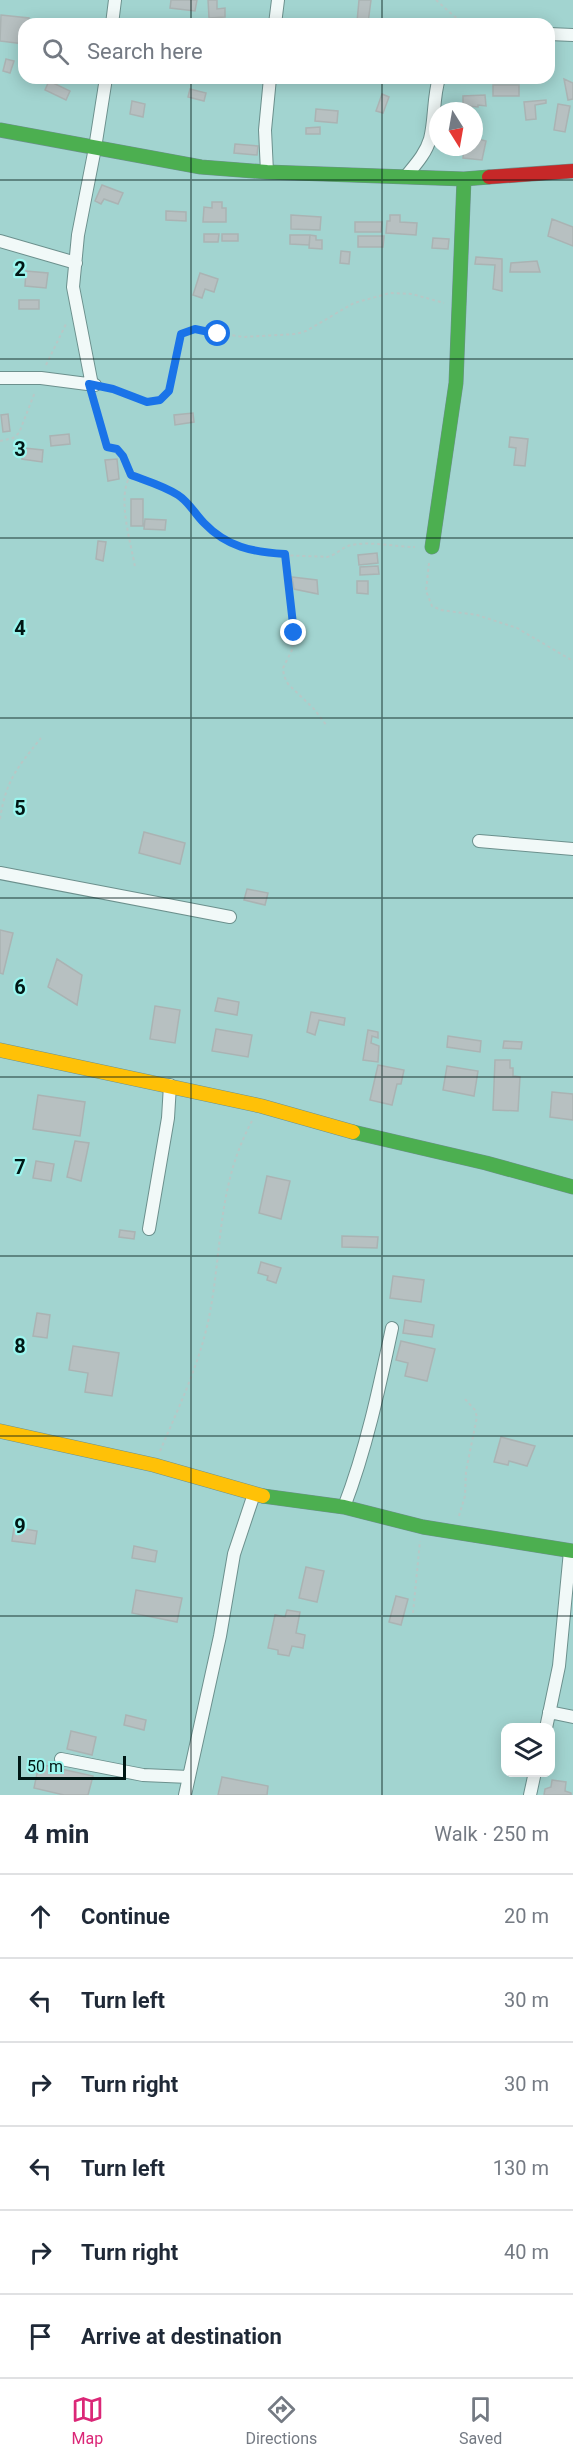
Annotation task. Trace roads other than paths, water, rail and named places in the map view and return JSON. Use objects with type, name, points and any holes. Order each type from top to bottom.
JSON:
[{"type":"street","points":[[113,18],[115,0]]},
{"type":"street","points":[[276,18],[278,0]]},
{"type":"street","points":[[555,34],[573,35]]},
{"type":"street","points":[[0,378],[41,378],[92,385],[73,288],[82,211],[105,84]]},
{"type":"street","points":[[267,172],[265,130],[269,84]]},
{"type":"street","points":[[407,175],[423,155],[429,140],[437,84]]},
{"type":"street","points":[[0,134],[201,167],[267,172],[407,175],[464,179],[573,171]]},
{"type":"street","points":[[432,547],[456,383],[464,179]]},
{"type":"street","points":[[0,242],[76,263]]},
{"type":"street","points":[[478,841],[573,849]]},
{"type":"street","points":[[0,873],[230,917]]},
{"type":"street","points":[[0,1050],[261,1106],[325,1125],[486,1163],[573,1187]]},
{"type":"street","points":[[149,1229],[168,1118],[170,1085]]},
{"type":"street","points":[[344,1507],[357,1473],[392,1328]]},
{"type":"street","points":[[0,1431],[154,1465],[254,1494],[344,1507],[423,1527],[571,1551],[559,1666],[547,1723]]},
{"type":"street","points":[[185,1795],[220,1636],[234,1554],[254,1494]]},
{"type":"street","points":[[549,1712],[573,1717]]},
{"type":"street","points":[[61,1759],[143,1775],[189,1777]]},
{"type":"street","points":[[530,1795],[534,1777]]}]
